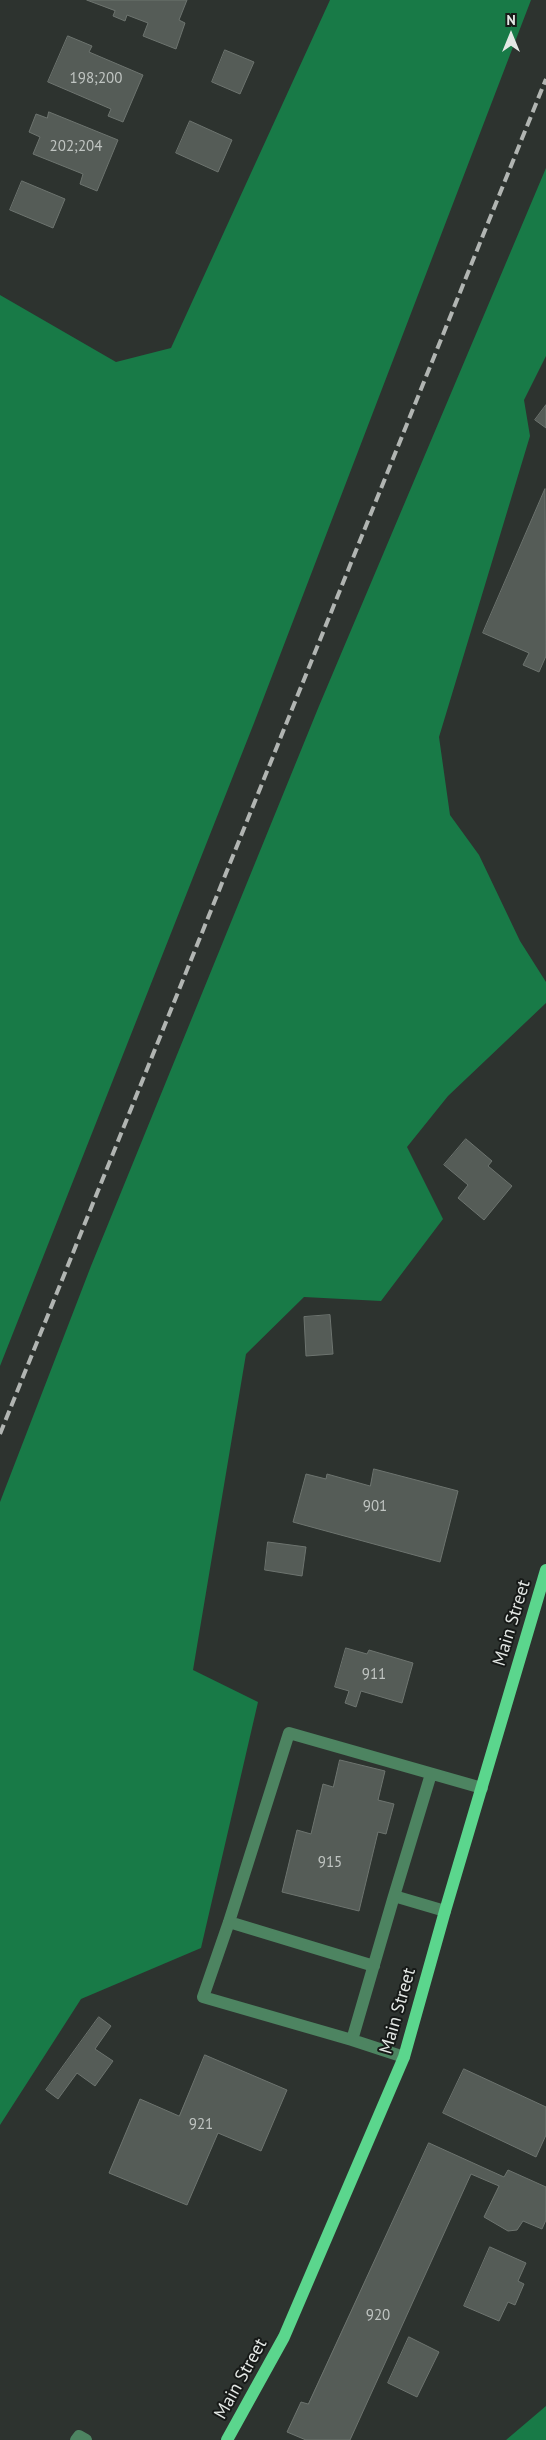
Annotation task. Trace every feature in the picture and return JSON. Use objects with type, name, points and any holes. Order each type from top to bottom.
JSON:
[{"type":"main road","name":"Main Street","points":[[227,2440],[284,2337],[404,2058],[445,1911],[546,1570]]},
{"type":"lane","points":[[404,2058],[352,2040],[203,1997],[289,1733],[482,1788]]},
{"type":"lane","points":[[352,2040],[431,1774]]},
{"type":"lane","points":[[394,1896],[445,1911]]},
{"type":"lane","points":[[229,1922],[374,1966]]},
{"type":"lane","points":[[76,2440],[79,2436],[86,2440]]},
{"type":"green space","points":[[330,0],[531,0],[254,723],[0,1366],[0,295],[116,362],[171,348]]},
{"type":"green space","points":[[546,168],[546,356],[524,400],[530,436],[439,737],[450,815],[479,855],[520,941],[546,982],[546,1003],[448,1096],[407,1147],[443,1219],[381,1301],[304,1297],[246,1354],[193,1670],[258,1702],[201,1948],[81,1999],[0,2125],[0,1502],[91,1266],[319,706]]},
{"type":"green space","points":[[546,2406],[546,2440],[506,2440]]},
{"type":"building","points":[[87,0],[187,0],[179,20],[185,23],[176,49],[143,36],[148,23],[127,15],[125,21],[113,16],[115,11]]},
{"type":"building","points":[[68,36],[92,46],[89,52],[143,75],[123,122],[108,116],[111,109],[48,82]]},
{"type":"building","points":[[225,50],[254,62],[240,94],[212,82]]},
{"type":"building","points":[[49,112],[118,140],[97,191],[80,184],[83,174],[33,154],[40,137],[29,132],[36,114],[47,118]]},
{"type":"building","points":[[190,121],[232,140],[218,172],[176,153]]},
{"type":"building","points":[[22,181],[65,199],[53,228],[10,210]]},
{"type":"building","points":[[546,405],[546,428],[535,420]]},
{"type":"building","points":[[545,489],[546,656],[539,672],[523,665],[529,653],[483,633]]},
{"type":"building","points":[[466,1139],[492,1161],[488,1166],[512,1186],[484,1220],[458,1198],[468,1185],[444,1165]]},
{"type":"building","points":[[330,1315],[333,1354],[306,1356],[304,1317]]},
{"type":"building","points":[[374,1469],[458,1491],[440,1562],[293,1522],[306,1474],[326,1479],[327,1474],[370,1486]]},
{"type":"building","points":[[268,1542],[306,1547],[302,1576],[265,1570]]},
{"type":"building","points":[[346,1648],[367,1654],[369,1650],[413,1663],[402,1703],[361,1691],[356,1707],[345,1703],[349,1691],[335,1687]]},
{"type":"building","points":[[340,1760],[385,1771],[378,1800],[394,1804],[386,1834],[378,1832],[359,1911],[282,1892],[297,1830],[311,1834],[323,1784],[333,1787]]},
{"type":"building","points":[[99,2017],[111,2026],[95,2049],[113,2061],[95,2086],[77,2073],[58,2099],[46,2090]]},
{"type":"building","points":[[205,2055],[287,2090],[261,2151],[218,2133],[187,2205],[109,2173],[140,2099],[179,2116]]},
{"type":"building","points":[[464,2069],[546,2107],[546,2135],[536,2157],[443,2113]]},
{"type":"building","points":[[429,2143],[504,2177],[508,2170],[546,2187],[546,2220],[542,2229],[523,2221],[517,2230],[508,2231],[484,2217],[499,2186],[471,2174],[350,2440],[306,2440],[287,2432],[301,2402],[308,2404]]},
{"type":"building","points":[[490,2247],[526,2263],[518,2281],[524,2284],[515,2305],[508,2302],[499,2321],[464,2306]]},
{"type":"building","points":[[409,2337],[439,2352],[417,2397],[388,2383]]},
{"type":"railway","points":[[0,1434],[546,79]]}]
